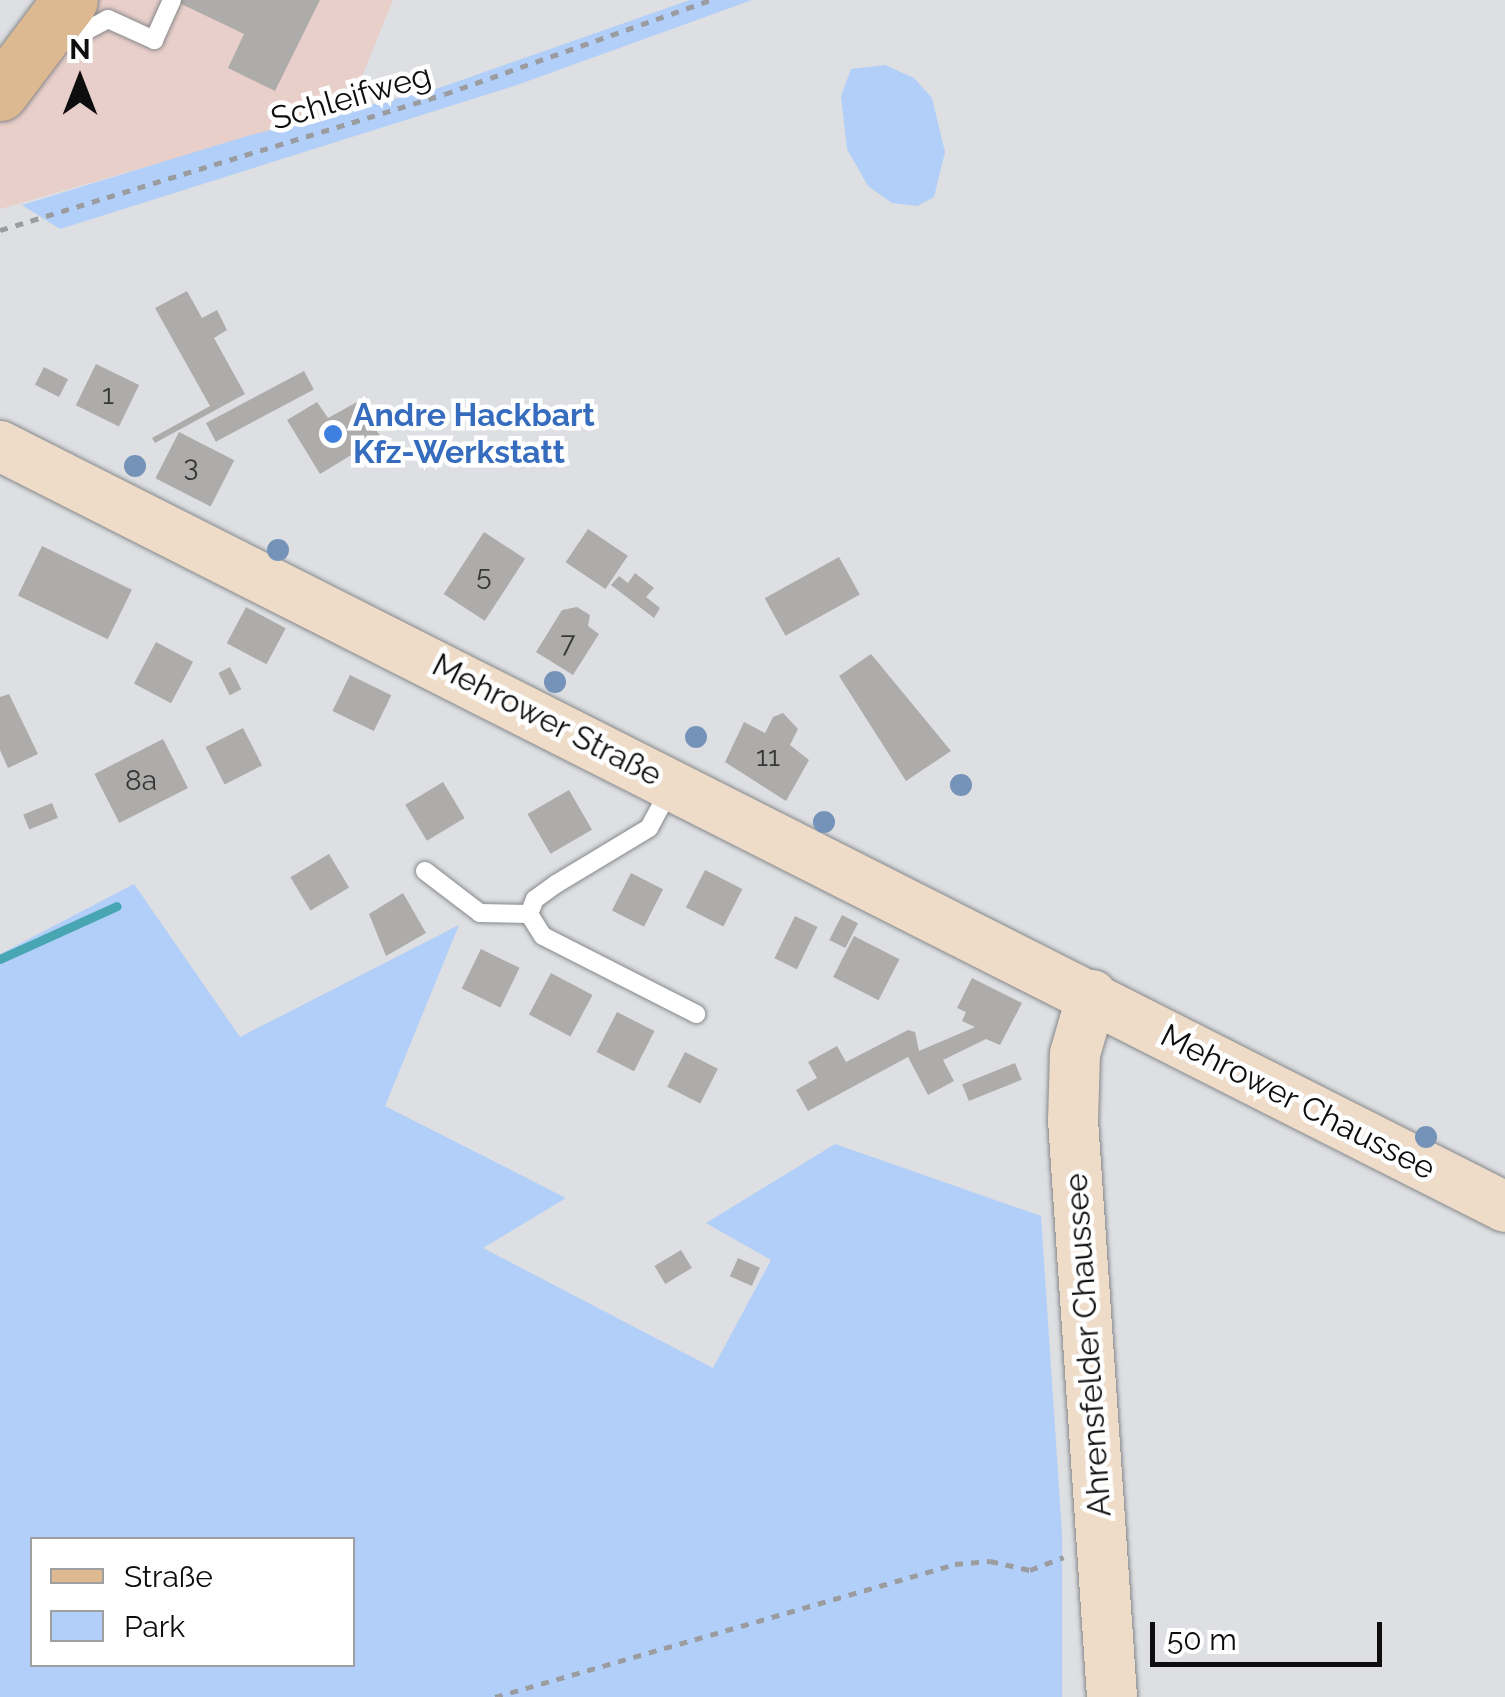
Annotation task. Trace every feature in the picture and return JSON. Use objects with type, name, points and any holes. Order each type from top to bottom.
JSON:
[{"type":"main road","points":[[16,76],[89,10]]},
{"type":"main road","name":"Mehrower Straße","points":[[0,446],[1092,996]]},
{"type":"main road","name":"Mehrower Chaussee","points":[[1092,996],[1505,1207]]},
{"type":"main road","name":"Ahrensfelder Chaussee","points":[[1092,996],[1075,1054],[1073,1120],[1112,1697]]},
{"type":"lane","points":[[89,10],[154,40],[172,0]]},
{"type":"lane","points":[[529,914],[536,898],[649,828],[672,784]]},
{"type":"lane","points":[[425,871],[480,912],[529,914]]},
{"type":"lane","points":[[529,914],[543,936],[696,1014]]},
{"type":"path","name":"Schleifweg","points":[[0,230],[446,94],[712,0]]},
{"type":"path","points":[[495,1697],[955,1564],[990,1560],[1030,1570],[1102,1544]]},
{"type":"shaded area","points":[[92,0],[393,0],[349,108],[0,209],[0,119]]},
{"type":"green space","points":[[690,0],[752,0],[517,85],[60,229],[22,205],[247,136],[439,88]]},
{"type":"green space","points":[[885,65],[914,78],[932,98],[945,152],[934,197],[917,206],[892,203],[868,186],[847,149],[841,96],[851,69]]},
{"type":"green space","points":[[134,884],[240,1037],[459,925],[385,1106],[566,1198],[483,1248],[713,1368],[771,1260],[706,1223],[835,1144],[1041,1216],[1062,1533],[1062,1697],[0,1697],[0,954]]},
{"type":"building","points":[[173,0],[320,0],[275,91],[228,68],[244,34]]},
{"type":"building","points":[[187,291],[202,318],[217,310],[227,330],[214,338],[245,394],[155,443],[152,438],[210,406],[155,308]]},
{"type":"building","points":[[96,364],[139,385],[119,426],[76,405]]},
{"type":"building","points":[[44,367],[68,379],[59,397],[35,385]]},
{"type":"building","points":[[304,371],[314,390],[216,442],[206,423]]},
{"type":"building","points":[[317,402],[328,418],[357,402],[381,437],[320,474],[287,420]]},
{"type":"building","points":[[179,432],[234,460],[211,506],[155,478]]},
{"type":"building","points":[[588,529],[628,556],[605,589],[566,562]]},
{"type":"building","points":[[484,532],[525,559],[485,621],[444,594]]},
{"type":"building","points":[[42,546],[132,590],[108,639],[18,595]]},
{"type":"building","points":[[839,557],[860,595],[786,636],[765,598]]},
{"type":"building","points":[[635,573],[654,588],[646,597],[660,608],[654,618],[611,585],[619,576],[628,583]]},
{"type":"building","points":[[246,607],[286,628],[266,664],[227,643]]},
{"type":"building","points":[[577,607],[590,615],[588,626],[599,634],[573,675],[536,652],[562,610]]},
{"type":"building","points":[[156,642],[193,662],[171,703],[134,683]]},
{"type":"building","points":[[871,654],[951,751],[906,781],[839,676]]},
{"type":"building","points":[[230,667],[241,689],[230,695],[218,673]]},
{"type":"building","points":[[350,675],[391,695],[374,731],[332,711]]},
{"type":"building","points":[[9,694],[38,754],[8,768],[0,750],[0,697]]},
{"type":"building","points":[[783,713],[798,729],[790,745],[809,760],[786,801],[725,762],[744,722],[765,733],[773,717]]},
{"type":"building","points":[[243,728],[262,765],[225,784],[206,747]]},
{"type":"building","points":[[163,739],[188,788],[119,823],[94,774]]},
{"type":"building","points":[[443,782],[465,818],[427,841],[405,805]]},
{"type":"building","points":[[569,790],[592,830],[550,854],[527,814]]},
{"type":"building","points":[[52,803],[58,818],[29,829],[23,815]]},
{"type":"building","points":[[329,854],[349,887],[311,911],[290,877]]},
{"type":"building","points":[[705,870],[742,889],[723,926],[686,907]]},
{"type":"building","points":[[631,873],[663,889],[644,927],[612,910]]},
{"type":"building","points":[[403,893],[426,933],[386,956],[369,914]]},
{"type":"building","points":[[842,915],[858,923],[845,948],[829,940]]},
{"type":"building","points":[[795,916],[817,927],[797,969],[774,958]]},
{"type":"building","points":[[854,936],[899,959],[879,1000],[833,977]]},
{"type":"building","points":[[481,949],[520,968],[500,1007],[462,989]]},
{"type":"building","points":[[551,973],[592,995],[570,1037],[529,1014]]},
{"type":"building","points":[[972,978],[1022,1003],[1000,1045],[986,1039],[943,1060],[954,1081],[928,1095],[908,1057],[808,1111],[796,1090],[817,1078],[808,1062],[837,1046],[846,1062],[908,1030],[915,1032],[919,1051],[975,1027],[962,1021],[966,1012],[957,1008]]},
{"type":"building","points":[[617,1012],[654,1031],[634,1071],[597,1052]]},
{"type":"building","points":[[685,1052],[718,1069],[700,1104],[667,1087]]},
{"type":"building","points":[[1015,1063],[1022,1080],[969,1101],[962,1084]]},
{"type":"building","points":[[681,1250],[692,1268],[665,1284],[654,1266]]},
{"type":"building","points":[[738,1258],[760,1268],[752,1286],[730,1276]]},
{"type":"waterway","points":[[0,959],[117,906]]},
{"type":"place","name":"Andre Hackbart Kfz-Werkstatt","points":[[333,434]]}]
